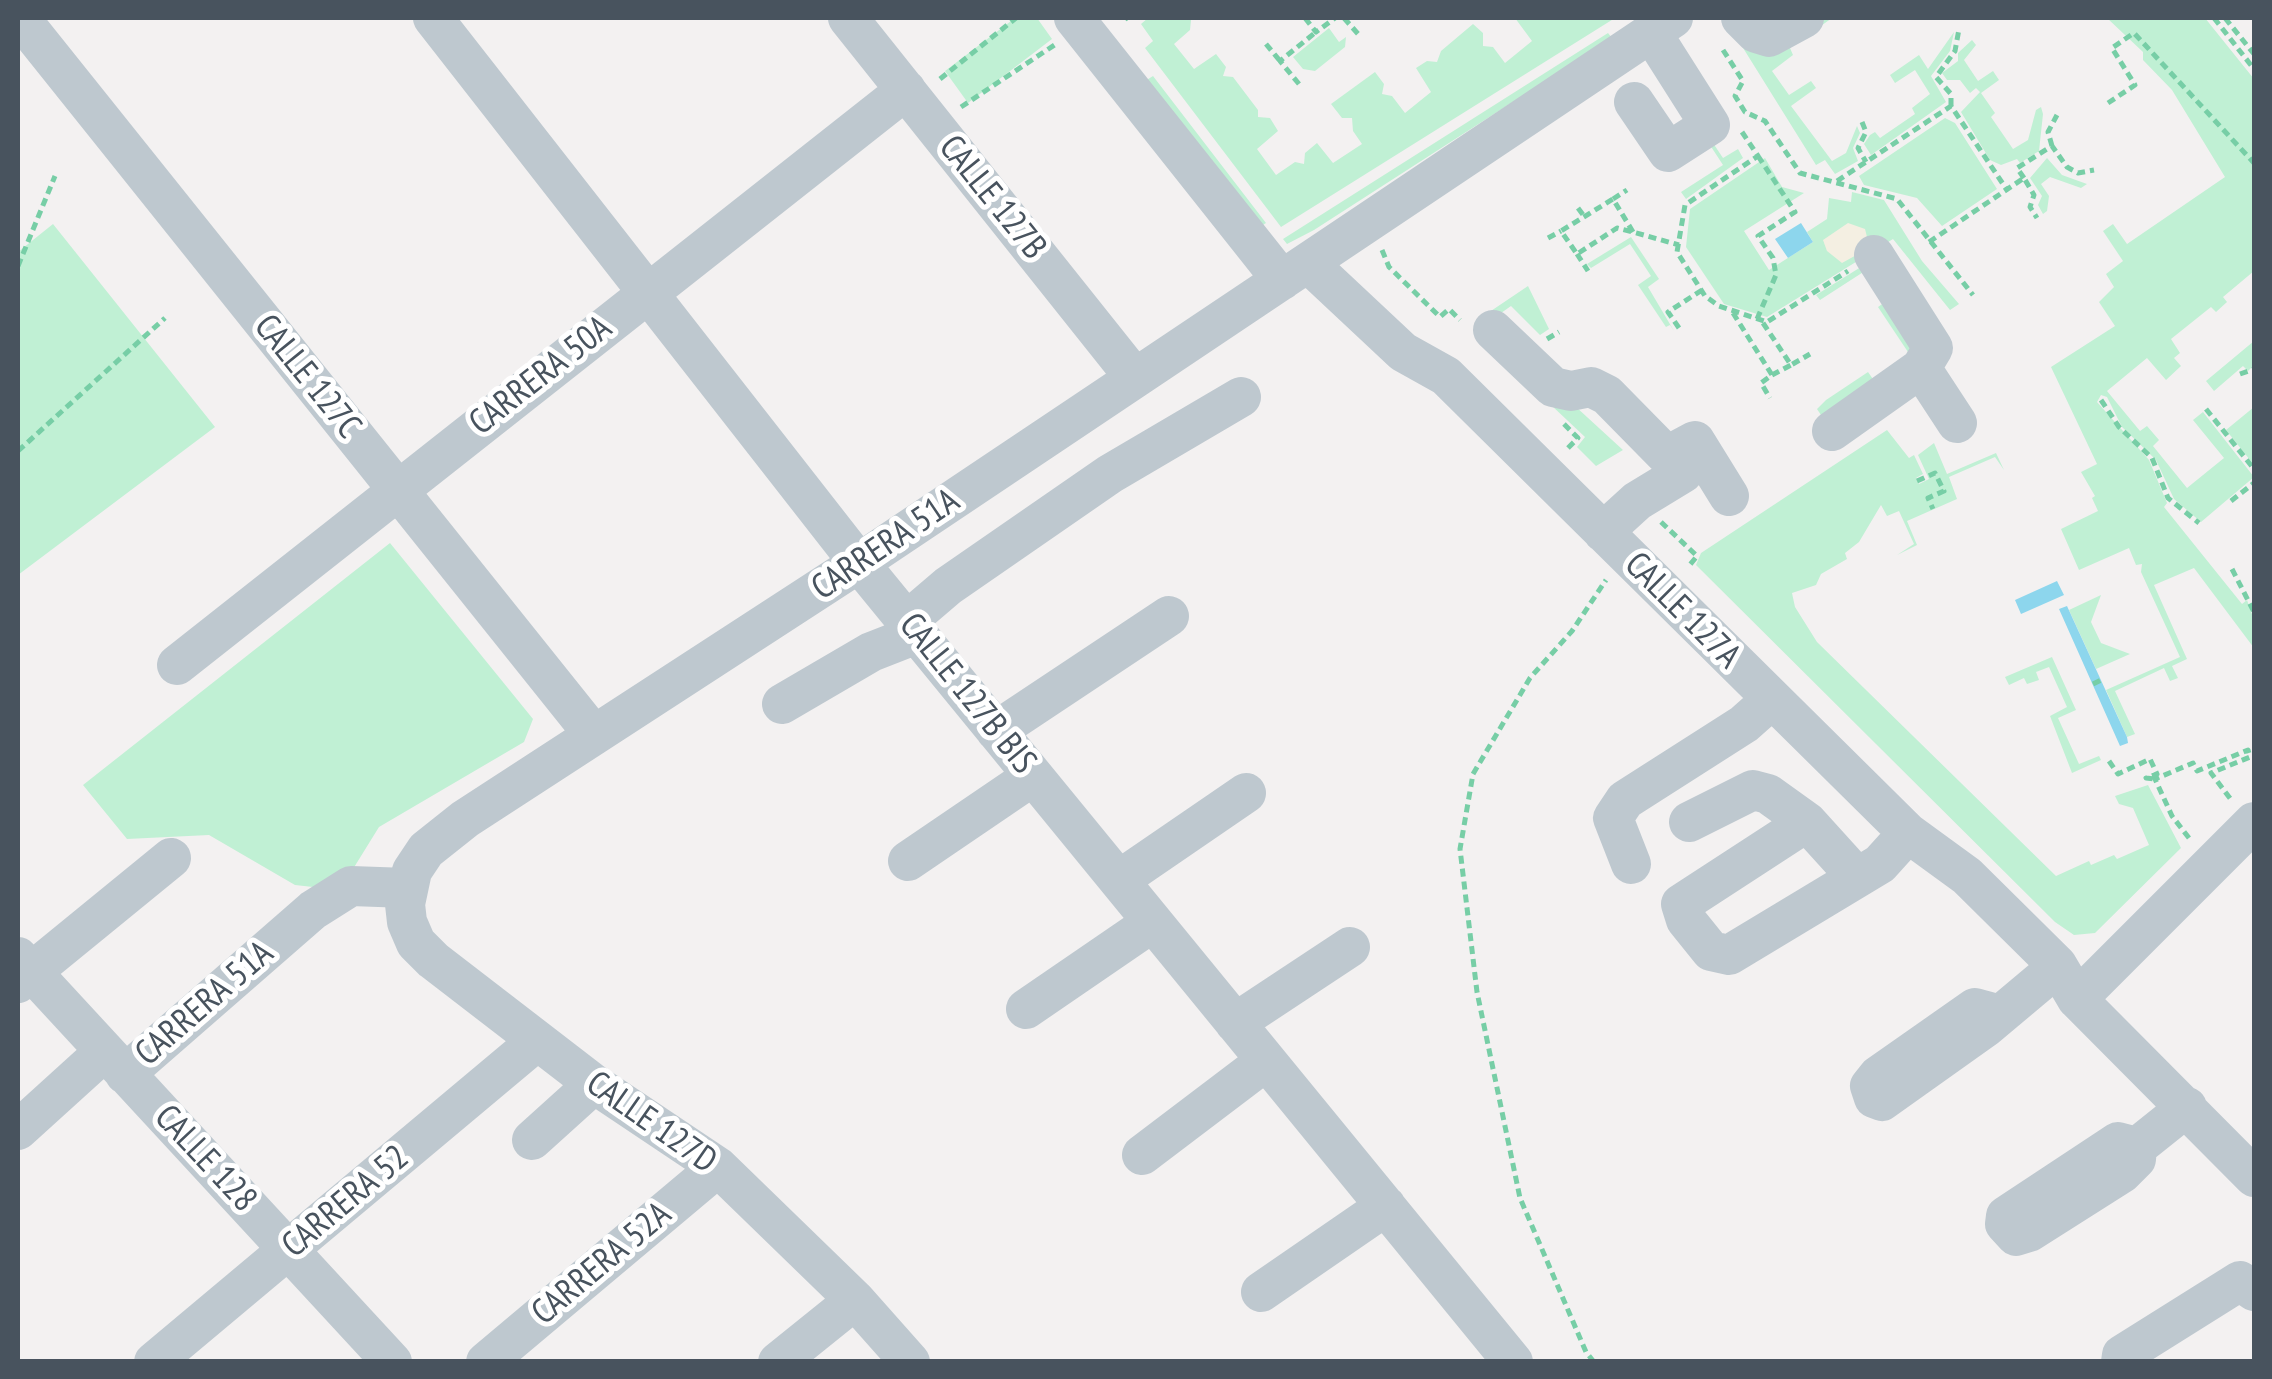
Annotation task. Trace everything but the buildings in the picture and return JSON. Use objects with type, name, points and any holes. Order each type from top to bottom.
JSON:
[{"type":"street","name":"CALLE 127C","points":[[20,18],[594,735]]},
{"type":"street","name":"CALLE 127B BIS","points":[[433,18],[860,564],[1386,1206],[1495,1356]]},
{"type":"street","name":"CALLE 127B","points":[[848,18],[1136,378]]},
{"type":"street","points":[[1741,18],[1756,32],[1769,36],[1804,18]]},
{"type":"street","name":"CALLE 127A","points":[[1106,25],[1307,263],[1421,332],[1446,376],[1914,839],[1967,876],[2056,965],[2077,999],[2254,1177]]},
{"type":"street","points":[[1634,102],[1668,152],[1710,125],[1662,25]]},
{"type":"street","name":"CARRERA 51A","points":[[18,1130],[114,1063],[313,910],[351,886],[408,888],[412,871],[444,834],[860,564],[1662,25]]},
{"type":"street","name":"CARRERA 50A","points":[[178,665],[646,292],[918,105]]},
{"type":"street","points":[[1832,431],[1921,368],[1932,348],[1874,255]]},
{"type":"street","points":[[1511,343],[1552,387],[1571,391],[1591,387],[1616,404],[1675,465]]},
{"type":"street","points":[[1921,368],[1956,423]]},
{"type":"street","points":[[782,704],[912,628],[948,586],[1110,474],[1242,398]]},
{"type":"street","points":[[1604,533],[1675,465],[1695,440],[1728,496]]},
{"type":"street","points":[[996,730],[1169,616]]},
{"type":"street","points":[[1631,864],[1613,818],[1625,800],[1744,724],[1771,700]]},
{"type":"street","points":[[908,860],[1033,776]]},
{"type":"street","points":[[1689,822],[1753,790],[1788,805],[1855,875]]},
{"type":"street","points":[[1119,880],[1246,792]]},
{"type":"street","points":[[2077,999],[2244,813]]},
{"type":"street","points":[[1807,822],[1680,904],[1686,920],[1711,951],[1730,955],[1855,875],[1880,864],[1914,839]]},
{"type":"street","name":"CALLE 127A","points":[[1914,839],[1952,892],[2042,980],[2077,999]]},
{"type":"street","points":[[22,971],[171,858]]},
{"type":"street","name":"CALLE 127D","points":[[408,888],[407,922],[416,943],[537,1042],[718,1167],[855,1300],[910,1362]]},
{"type":"street","points":[[1026,1009],[1153,922]]},
{"type":"street","points":[[1236,1023],[1350,947]]},
{"type":"street","name":"CALLE 128","points":[[22,971],[114,1063],[392,1362]]},
{"type":"street","points":[[1997,1014],[2042,980]]},
{"type":"street","name":"CARRERA 52","points":[[154,1362],[537,1042]]},
{"type":"street","points":[[1142,1155],[1266,1061]]},
{"type":"street","points":[[532,1140],[594,1084]]},
{"type":"street","points":[[2136,1147],[2187,1107]]},
{"type":"street","name":"CARRERA 52A","points":[[486,1362],[718,1167]]},
{"type":"street","points":[[1260,1292],[1386,1206]]},
{"type":"street","points":[[2121,1362],[2122,1355],[2240,1281],[2254,1294],[2152,1362]]},
{"type":"street","points":[[778,1362],[855,1300]]},
{"type":"path","points":[[918,105],[1016,18]]},
{"type":"path","points":[[1304,18],[1316,32]]},
{"type":"path","points":[[1280,61],[1335,18]]},
{"type":"path","points":[[1344,18],[1359,36]]},
{"type":"path","points":[[2214,18],[2254,68]]},
{"type":"path","points":[[2226,18],[2254,54]]},
{"type":"path","points":[[918,105],[1064,38],[1106,25]]},
{"type":"path","points":[[1959,28],[1956,51],[1936,76],[1951,94],[1951,106],[2007,190]]},
{"type":"path","points":[[2108,103],[2135,85],[2112,48],[2134,32],[2254,163]]},
{"type":"path","points":[[1266,44],[1299,84]]},
{"type":"path","points":[[1726,56],[1743,81],[1735,96],[1745,112],[1765,121],[1800,173],[1897,200],[1972,295]]},
{"type":"path","points":[[1723,76],[1745,61]]},
{"type":"path","points":[[1835,183],[1951,106]]},
{"type":"path","points":[[2056,115],[2048,132],[2052,146],[2067,167],[2078,173],[2094,170]]},
{"type":"path","points":[[1862,122],[1866,132],[1858,148],[1866,162]]},
{"type":"path","points":[[1734,130],[1739,127],[1795,212],[1758,236],[1773,258],[1776,275],[1759,320]]},
{"type":"path","points":[[2037,218],[2030,207],[2034,196],[2016,168],[2052,146]]},
{"type":"path","points":[[1758,156],[1685,205],[1678,252],[1702,290],[1719,306],[1767,322],[1874,255]]},
{"type":"path","points":[[18,266],[55,176]]},
{"type":"path","points":[[1929,242],[2024,178]]},
{"type":"path","points":[[1548,238],[1627,190]]},
{"type":"path","points":[[1612,199],[1632,232]]},
{"type":"path","points":[[1578,208],[1584,216]]},
{"type":"path","points":[[1577,254],[1617,228],[1679,245]]},
{"type":"path","points":[[1562,231],[1588,270]]},
{"type":"path","points":[[1679,328],[1668,312],[1702,290]]},
{"type":"path","points":[[1732,310],[1772,375]]},
{"type":"path","points":[[18,451],[165,318]]},
{"type":"path","points":[[1759,320],[1791,364]]},
{"type":"path","points":[[1770,398],[1761,383],[1810,354]]},
{"type":"path","points":[[2240,374],[2254,369]]},
{"type":"path","points":[[2101,400],[2119,427],[2152,458],[2168,498],[2199,523]]},
{"type":"path","points":[[2206,409],[2254,469]]},
{"type":"path","points":[[1917,481],[1935,472],[1944,491],[1928,498],[1933,509]]},
{"type":"path","points":[[2230,502],[2254,483]]},
{"type":"path","points":[[1594,1362],[1586,1352],[1520,1198],[1477,992],[1460,849],[1473,774],[1530,678],[1572,630],[1604,533]]},
{"type":"path","points":[[2232,569],[2254,612]]},
{"type":"path","points":[[2092,684],[2101,680]]},
{"type":"path","points":[[2109,761],[2118,774],[2150,759],[2157,774],[2146,778],[2155,779],[2193,763],[2196,771],[2248,750],[2250,757],[2211,773],[2244,813]]},
{"type":"path","points":[[2155,779],[2172,816],[2193,844]]},
{"type":"green space","points":[[1015,18],[1037,18],[1052,39],[968,103],[945,71]]},
{"type":"green space","points":[[1148,18],[1206,18],[1191,20],[1190,30],[1174,44],[1194,69],[1216,54],[1226,67],[1223,76],[1233,77],[1258,110],[1258,117],[1270,118],[1278,131],[1257,149],[1276,175],[1295,162],[1304,164],[1305,153],[1317,143],[1333,163],[1362,144],[1353,131],[1352,118],[1342,118],[1331,104],[1375,72],[1384,84],[1382,94],[1392,96],[1405,113],[1431,92],[1416,68],[1427,61],[1437,62],[1441,51],[1473,24],[1483,33],[1483,46],[1493,47],[1505,63],[1532,41],[1515,18],[1615,18],[1281,227],[1145,48],[1153,41],[1141,24]]},
{"type":"green space","points":[[1832,18],[1790,48],[1793,55],[1772,71],[1789,95],[1811,81],[1816,88],[1791,106],[1832,161],[1846,153],[1857,126],[1860,133],[1853,148],[1858,161],[1835,174],[1825,160],[1816,165],[1725,19]]},
{"type":"green space","points":[[2107,18],[2205,18],[2254,79],[2254,271],[2223,297],[2227,302],[2216,312],[2211,307],[2171,339],[2180,353],[2174,358],[2181,366],[2166,380],[2147,358],[2107,391],[2140,431],[2147,426],[2159,440],[2153,446],[2187,488],[2224,458],[2193,420],[2203,412],[2254,477],[2201,522],[2174,499],[2156,460],[2122,427],[2107,397],[2101,395],[2097,402],[2149,460],[2167,503],[2164,507],[2242,604],[2247,600],[2254,620],[2254,648],[2194,568],[2154,585],[2187,659],[2172,666],[2178,678],[2170,681],[2164,668],[2115,691],[2135,734],[2127,737],[2106,690],[2180,657],[2141,572],[2142,564],[2136,565],[2129,548],[2079,570],[2061,529],[2098,511],[2092,498],[2095,496],[2081,472],[2097,464],[2051,367],[2115,326],[2099,302],[2114,287],[2106,274],[2123,261],[2103,231],[2113,224],[2127,244],[2225,177],[2172,90],[2143,60],[2143,52]]},
{"type":"green space","points":[[1329,28],[1339,42],[1346,37],[1345,47],[1315,71],[1303,69],[1293,57]]},
{"type":"green space","points":[[1954,32],[1950,51],[1931,76],[1946,102],[1871,155],[1864,144],[1870,135],[1875,132],[1880,138],[1915,114],[1912,108],[1930,94],[1915,70],[1895,83],[1890,75],[1919,55],[1928,69]]},
{"type":"green space","points":[[1608,33],[1612,38],[1314,230],[1287,244],[1283,239]]},
{"type":"green space","points":[[1972,40],[1976,45],[1964,60],[1978,81],[1993,71],[1999,80],[1981,93],[1995,113],[1991,117],[2013,149],[2028,140],[2036,110],[2041,107],[2039,151],[2020,163],[2017,159],[2001,165],[1990,160],[1961,112],[1980,92],[1976,88],[1970,93],[1960,80],[1947,80],[1942,73],[1958,61],[1958,53]]},
{"type":"green space","points":[[1153,76],[1266,223],[1258,228],[1145,81]]},
{"type":"green space","points":[[1945,118],[1955,123],[1997,189],[1942,226],[1917,198],[1864,185],[1859,176]]},
{"type":"green space","points":[[1711,140],[1723,158],[1738,149],[1743,158],[1686,199],[1681,192],[1723,165],[1708,142]]},
{"type":"green space","points":[[1765,158],[1782,187],[1804,193],[1744,231],[1769,270],[1813,242],[1807,232],[1827,219],[1829,198],[1851,202],[1852,192],[1884,200],[1922,261],[1959,304],[1950,310],[1893,239],[1767,317],[1724,304],[1686,247],[1690,209]]},
{"type":"green space","points":[[2047,158],[2062,175],[2087,184],[2081,188],[2050,177],[2041,184],[2049,196],[2043,214],[2038,205],[2042,196],[2030,178]]},
{"type":"green space","points":[[53,224],[215,427],[18,575],[18,252]]},
{"type":"green space","points":[[1631,237],[1659,279],[1648,287],[1674,331],[1670,325],[1666,327],[1638,285],[1651,276],[1630,244],[1591,268],[1587,264]]},
{"type":"green space","points":[[1869,265],[1919,344],[1917,358],[1823,418],[1817,409],[1826,400],[1868,372],[1875,382],[1912,358],[1878,307],[1888,300],[1868,269],[1820,300],[1816,295]]},
{"type":"green space","points":[[1528,286],[1549,329],[1540,335],[1511,306],[1494,318],[1482,317]]},
{"type":"green space","points":[[2254,341],[2254,365],[2248,371],[2243,366],[2214,391],[2206,381]]},
{"type":"green space","points":[[1551,405],[1575,406],[1623,450],[1596,466],[1577,447],[1585,437]]},
{"type":"green space","points":[[2254,407],[2254,465],[2226,430]]},
{"type":"green space","points":[[1887,430],[1909,458],[1914,455],[1923,474],[1916,478],[1919,484],[1929,479],[1918,455],[1934,443],[1947,474],[1996,453],[2004,470],[1995,457],[1949,477],[1957,499],[1907,521],[1917,545],[1897,555],[1914,544],[1899,511],[1887,516],[1881,505],[1859,542],[1845,553],[1847,559],[1821,574],[1816,585],[1792,593],[1795,607],[1817,642],[2056,876],[2089,861],[2091,865],[2114,855],[2117,859],[2149,845],[2133,808],[2119,804],[2115,796],[2148,785],[2181,848],[2095,933],[2074,935],[2055,922],[1696,565],[1701,553]]},
{"type":"green space","points":[[390,543],[533,719],[524,742],[379,827],[340,890],[295,885],[209,835],[127,839],[83,785]]},
{"type":"green space","points":[[2101,595],[2091,622],[2101,643],[2130,654],[2096,669],[2069,610]]},
{"type":"green space","points":[[2052,657],[2076,710],[2058,718],[2079,764],[2099,756],[2101,760],[2072,773],[2050,716],[2067,707],[2049,667],[2036,672],[2039,680],[2027,684],[2024,678],[2009,685],[2005,677]]},
{"type":"sand","points":[[1848,223],[1865,229],[1867,237],[1860,253],[1842,263],[1827,251],[1823,240]]},
{"type":"water","points":[[1801,223],[1813,242],[1788,258],[1775,239]]},
{"type":"water","points":[[2057,581],[2064,595],[2021,614],[2015,600]]},
{"type":"water","points":[[2067,606],[2128,743],[2120,746],[2059,609]]}]
